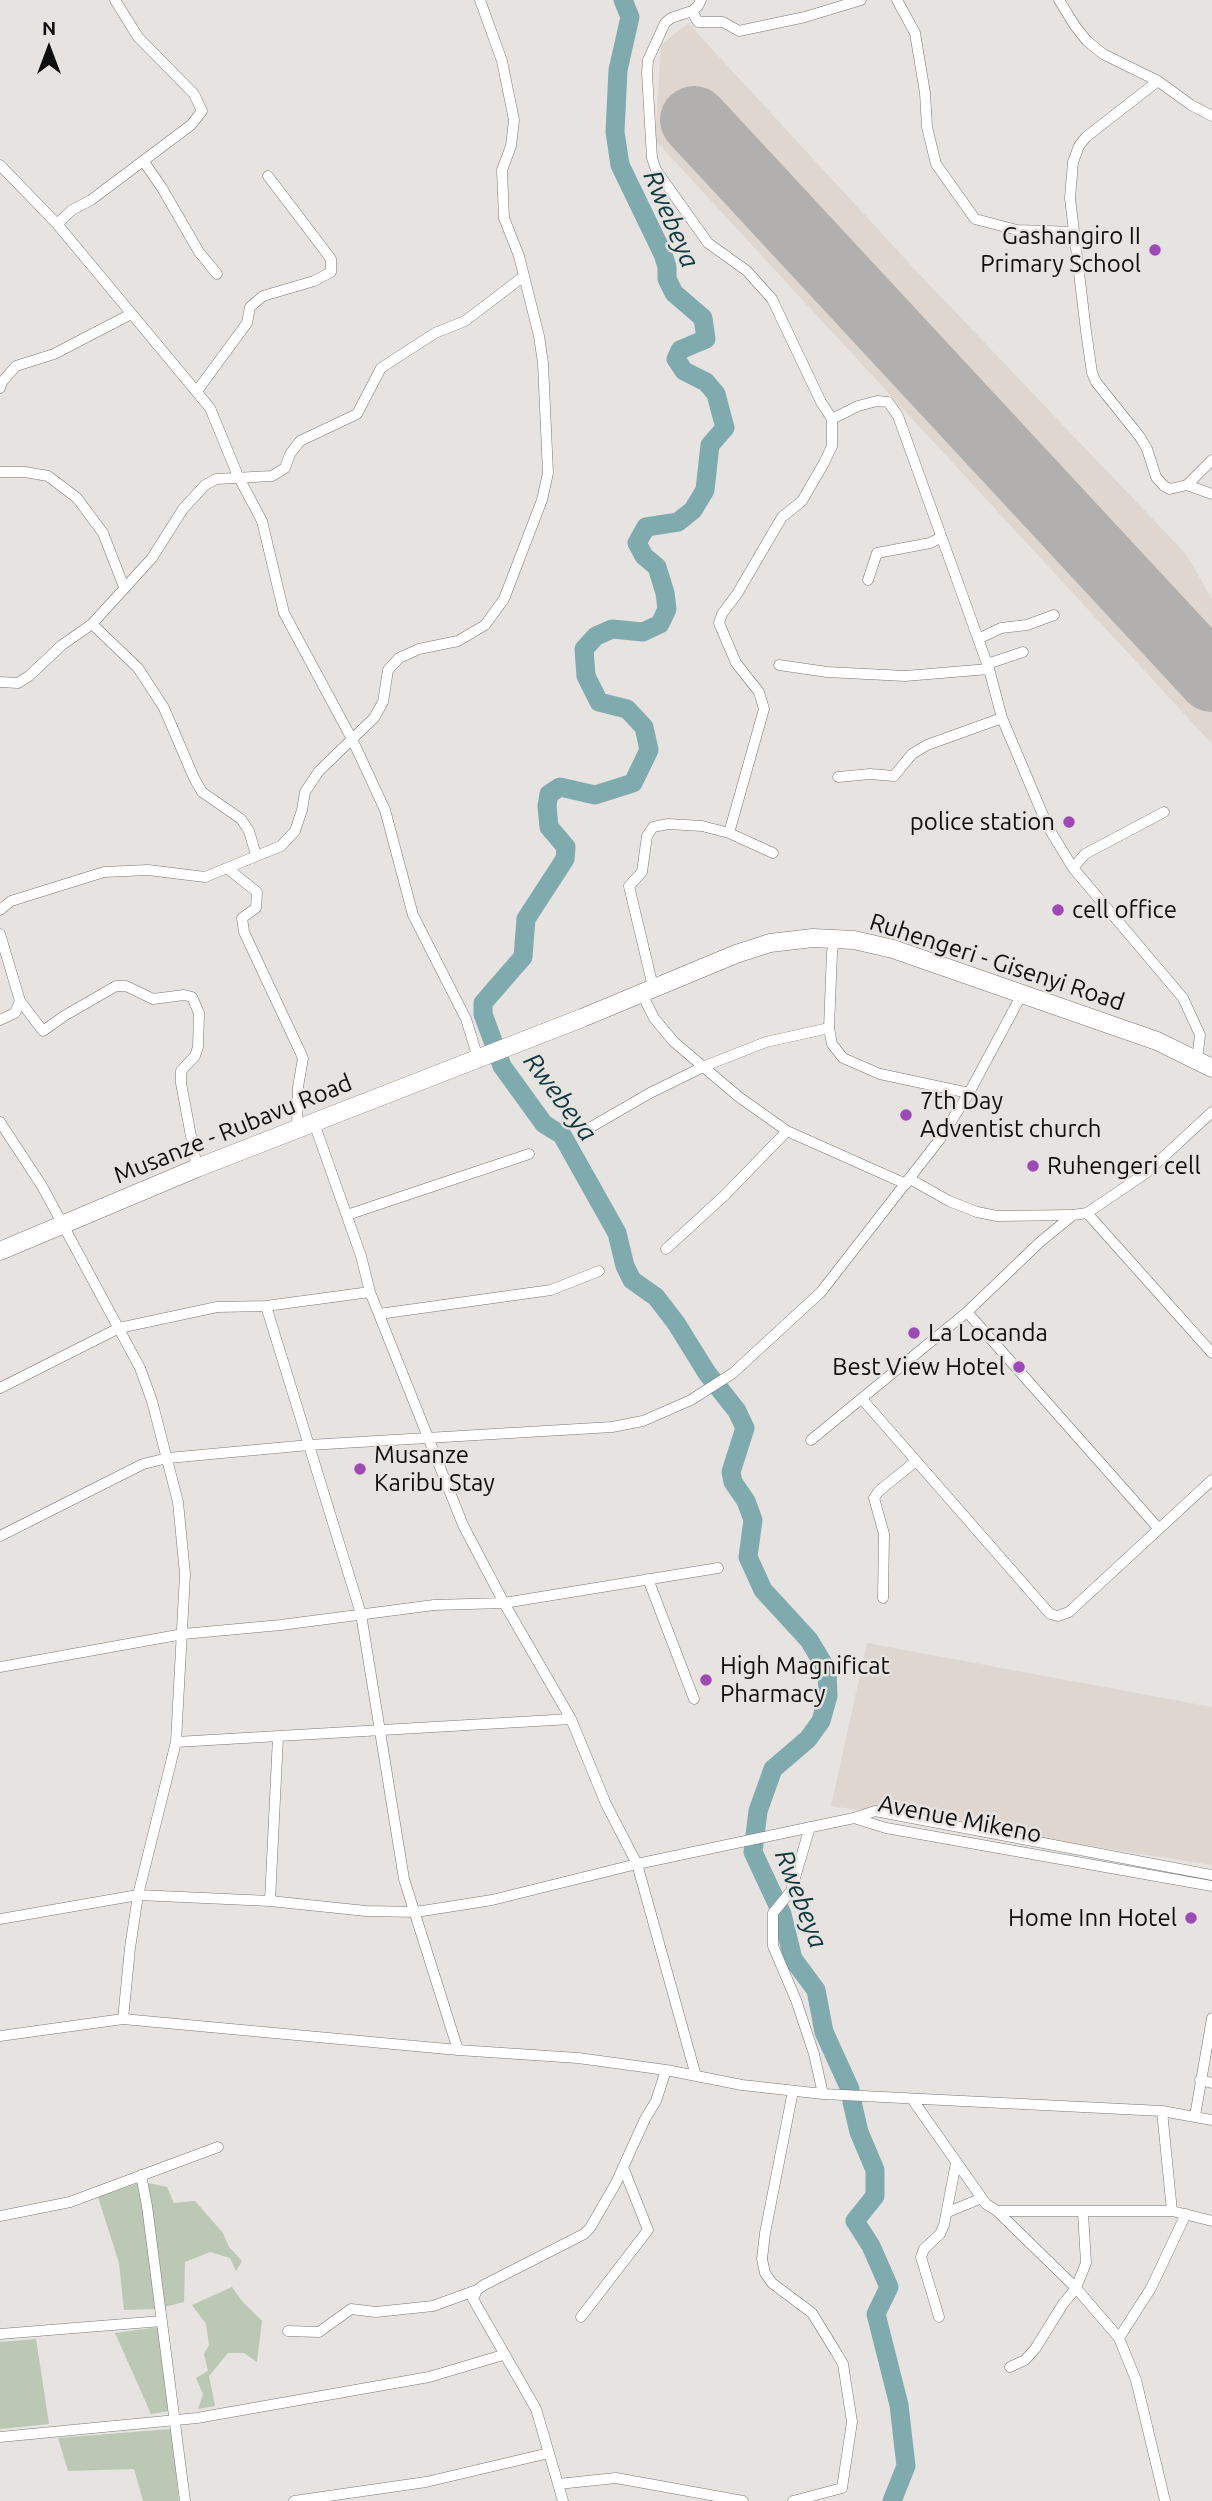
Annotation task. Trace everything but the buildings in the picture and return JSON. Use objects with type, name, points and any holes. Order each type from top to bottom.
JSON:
[{"type":"highway","name":"Ruhengeri - Gisenyi Road","points":[[526,1039],[736,954],[770,943],[813,938],[854,940],[893,949],[1157,1041],[1204,1064]]},
{"type":"highway","name":"Musanze - Rubavu Road","points":[[0,1251],[197,1168],[526,1039]]},
{"type":"street","points":[[57,224],[72,210],[91,200],[144,162],[191,125],[202,111],[194,94],[138,37],[116,0]]},
{"type":"street","points":[[0,911],[11,901],[104,872],[148,870],[205,877],[281,845],[295,831],[305,792],[319,771],[353,741],[379,710],[383,702],[388,670],[400,658],[419,649],[458,641],[485,625],[504,599],[542,500],[548,473],[543,363],[539,336],[524,275],[504,218],[502,170],[511,146],[514,120],[502,61],[480,0]]},
{"type":"street","points":[[701,0],[692,11],[671,18],[665,23],[648,60],[652,158],[656,170],[708,243],[747,271],[772,299],[821,402],[832,419],[832,446],[824,463],[802,501],[782,517],[719,623],[736,663],[760,692],[764,709],[729,833]]},
{"type":"street","points":[[692,11],[698,22],[723,22],[739,32],[805,17],[861,0]]},
{"type":"street","points":[[897,0],[915,33],[925,93],[927,127],[936,164],[975,219],[1017,230],[1074,232]]},
{"type":"street","points":[[1059,0],[1087,41],[1103,54],[1157,81],[1212,116]]},
{"type":"street","points":[[1157,81],[1086,137],[1073,162],[1070,198],[1092,373],[1096,382],[1140,436],[1156,477],[1164,486],[1170,489],[1187,485],[1212,460]]},
{"type":"street","points":[[144,162],[199,252],[218,274]]},
{"type":"street","points":[[0,165],[57,224],[210,408],[238,476],[262,521],[284,613],[353,741],[385,810],[414,915],[482,1056]]},
{"type":"street","points":[[197,390],[247,323],[250,307],[263,296],[314,281],[331,272],[331,259],[268,176]]},
{"type":"street","points":[[0,682],[18,683],[62,645],[92,624],[152,558],[183,509],[205,485],[216,479],[238,476],[272,476],[285,468],[290,454],[300,442],[357,414],[381,368],[435,333],[465,321],[524,275]]},
{"type":"street","points":[[0,388],[16,366],[54,354],[131,314]]},
{"type":"street","points":[[832,419],[877,401],[888,402],[898,416],[988,666],[1002,718],[1048,827],[1073,868],[1183,998],[1200,1035],[1204,1064]]},
{"type":"street","points":[[0,472],[48,476],[78,498],[103,533],[124,587]]},
{"type":"street","points":[[1187,485],[1212,494]]},
{"type":"street","points":[[868,580],[877,553],[930,543],[940,538]]},
{"type":"street","points":[[978,639],[1001,628],[1027,625],[1054,615]]},
{"type":"street","points":[[92,624],[138,667],[164,708],[202,792],[241,819],[249,831],[256,855]]},
{"type":"street","points":[[779,665],[827,672],[905,676],[988,666],[1023,652]]},
{"type":"street","points":[[838,777],[870,774],[894,776],[912,754],[928,745],[1002,718]]},
{"type":"street","points":[[1073,868],[1085,854],[1164,812]]},
{"type":"street","points":[[773,853],[729,833],[702,826],[668,824],[653,827],[647,836],[642,872],[629,886],[654,1018],[674,1042],[739,1097],[787,1131],[977,1212],[997,1216],[1073,1215],[1087,1213],[1146,1173],[1212,1112]]},
{"type":"street","points":[[227,868],[257,892],[256,908],[242,918],[244,932],[303,1058],[299,1087],[305,1125],[347,1215],[370,1292],[463,1525],[504,1603],[571,1719],[607,1804],[637,1864],[696,2076]]},
{"type":"street","points":[[0,934],[20,1001],[43,1031],[116,986],[126,986],[153,999],[184,995],[192,997],[199,1013],[198,1047],[195,1056],[181,1071],[181,1083],[197,1168]]},
{"type":"street","points":[[835,939],[832,952],[829,1028],[832,1044],[843,1058],[880,1074],[969,1093]]},
{"type":"street","points":[[0,1536],[143,1464],[168,1458],[309,1445],[612,1427],[643,1421],[691,1400],[733,1373],[821,1292],[940,1139],[969,1093],[1022,994]]},
{"type":"street","points":[[0,1020],[15,1013],[20,1001]]},
{"type":"street","points":[[586,1130],[650,1093],[705,1066],[766,1042],[829,1028]]},
{"type":"street","points":[[0,1122],[35,1175],[140,1368],[152,1401],[178,1502],[185,1574],[176,1742],[138,1895],[123,2019]]},
{"type":"street","points":[[666,1249],[725,1195],[787,1131]]},
{"type":"street","points":[[347,1215],[528,1154]]},
{"type":"street","points":[[1087,1213],[1212,1353]]},
{"type":"street","points":[[811,1440],[967,1312],[1040,1242],[1073,1215]]},
{"type":"street","points":[[379,1314],[551,1290],[599,1271]]},
{"type":"street","points":[[0,1388],[119,1328],[218,1307],[266,1306],[370,1292]]},
{"type":"street","points":[[266,1306],[360,1614],[404,1879],[458,2050]]},
{"type":"street","points":[[967,1312],[1159,1530]]},
{"type":"street","points":[[862,1399],[1049,1614],[1058,1616],[1069,1612],[1212,1480]]},
{"type":"street","points":[[883,1598],[884,1534],[874,1498],[916,1461]]},
{"type":"street","points":[[0,1667],[183,1634],[281,1625],[434,1605],[504,1603],[718,1568]]},
{"type":"street","points":[[648,1579],[694,1699]]},
{"type":"street","points":[[176,1742],[571,1719]]},
{"type":"street","points":[[270,1901],[278,1737]]},
{"type":"street","name":"Avenue Mikeno","points":[[854,1818],[875,1811],[1212,1875]]},
{"type":"street","points":[[0,1919],[138,1895],[416,1912],[505,1897],[765,1835],[854,1818]]},
{"type":"street","name":"Avenue Mikeno","points":[[854,1818],[886,1828],[1212,1886]]},
{"type":"street","points":[[810,1827],[788,1894],[774,1913],[774,1945],[810,2044],[822,2094]]},
{"type":"street","points":[[1195,2116],[1212,2018]]},
{"type":"street","points":[[0,2036],[123,2019],[458,2050],[578,2058],[666,2070],[742,2085],[822,2094],[1162,2111],[1212,2120]]},
{"type":"street","points":[[288,2331],[319,2332],[351,2309],[376,2312],[433,2306],[477,2290],[584,2234],[593,2223],[656,2101],[666,2070]]},
{"type":"street","points":[[1200,2080],[1212,2082]]},
{"type":"street","points":[[793,2091],[762,2259],[765,2273],[772,2283],[812,2313],[843,2364],[852,2423],[842,2488],[844,2501]]},
{"type":"street","points":[[912,2099],[986,2204],[997,2211],[1076,2288],[1119,2338],[1136,2380],[1165,2501]]},
{"type":"street","points":[[1162,2111],[1172,2211]]},
{"type":"street","points":[[0,2217],[70,2202],[218,2147]]},
{"type":"street","points":[[939,2317],[921,2257],[924,2249],[940,2234],[948,2212],[956,2163]]},
{"type":"street","points":[[581,2317],[648,2230],[623,2166]]},
{"type":"street","points":[[141,2175],[186,2501]]},
{"type":"street","points":[[948,2212],[982,2198]]},
{"type":"street","points":[[997,2211],[1172,2211],[1212,2221]]},
{"type":"street","points":[[1010,2367],[1025,2360],[1035,2349],[1076,2288],[1086,2263],[1083,2213]]},
{"type":"street","points":[[1119,2338],[1150,2288],[1186,2214]]},
{"type":"street","points":[[477,2290],[473,2299],[475,2305],[536,2409],[562,2501]]},
{"type":"street","points":[[0,2334],[162,2321]]},
{"type":"street","points":[[0,2437],[174,2421],[429,2377],[503,2355]]},
{"type":"street","points":[[294,2501],[426,2482],[549,2452]]},
{"type":"street","points":[[558,2484],[616,2478],[743,2501]]},
{"type":"street","points":[[793,2501],[842,2488]]},
{"type":"shaded area","points":[[688,23],[921,276],[1186,554],[1212,599],[1212,744],[655,140],[661,45]]},
{"type":"shaded area","points":[[867,1643],[1212,1707],[1212,1865],[831,1806]]},
{"type":"green space","points":[[144,2182],[167,2187],[174,2203],[195,2201],[223,2233],[229,2247],[242,2261],[236,2271],[230,2258],[210,2252],[185,2262],[184,2302],[164,2307],[152,2205]]},
{"type":"green space","points":[[139,2183],[157,2309],[124,2310],[119,2263],[98,2197]]},
{"type":"green space","points":[[232,2287],[262,2321],[257,2362],[244,2353],[228,2353],[209,2376],[215,2406],[198,2409],[203,2394],[196,2378],[208,2371],[204,2354],[209,2345],[206,2324],[192,2305]]},
{"type":"green space","points":[[159,2327],[170,2411],[151,2414],[115,2333]]},
{"type":"green space","points":[[36,2339],[49,2424],[0,2429],[0,2342]]},
{"type":"green space","points":[[171,2429],[179,2501],[143,2501],[134,2469],[68,2471],[58,2438]]},
{"type":"waterway","name":"Rwebeya","points":[[623,0],[630,17],[618,70],[615,132],[620,165],[663,254],[667,279],[674,293],[703,318],[706,339],[680,350],[676,359],[684,371],[706,382],[716,394],[725,428],[710,445],[705,490],[693,510],[678,522],[646,527],[637,543],[644,556],[657,567],[665,593],[667,609],[660,624],[643,632],[612,629],[596,636],[584,649],[586,676],[599,702],[627,709],[644,727],[649,750],[633,783],[595,795],[560,787],[549,794],[549,827],[566,847],[565,859],[526,919],[523,957],[483,1003],[483,1014],[502,1066],[544,1124],[562,1135],[617,1233],[625,1266],[632,1280],[656,1297],[676,1323],[707,1373],[737,1411],[745,1428],[731,1472],[733,1482],[746,1501],[753,1520],[748,1557],[763,1590],[809,1640],[827,1670],[828,1696],[821,1721],[808,1739],[773,1769],[758,1811],[753,1852],[782,1914],[793,1959],[816,1990],[824,2032],[850,2089]]},
{"type":"waterway","name":"Rwebeya","points":[[852,2102],[859,2132],[875,2170],[875,2196],[855,2221],[871,2246],[889,2287],[876,2314],[899,2405],[906,2466],[892,2501]]},
{"type":"runway","points":[[694,120],[1212,678]]},
{"type":"place","name":"Gashangiro II Primary School","points":[[1155,250]]},
{"type":"place","name":"police station","points":[[1069,822]]},
{"type":"place","name":"cell office","points":[[1058,910]]},
{"type":"place","name":"7th Day Adventist church","points":[[906,1115]]},
{"type":"place","name":"Ruhengeri cell","points":[[1033,1166]]},
{"type":"place","name":"La Locanda","points":[[914,1333]]},
{"type":"place","name":"Best View Hotel","points":[[1019,1367]]},
{"type":"place","name":"Musanze Karibu Stay","points":[[360,1469]]},
{"type":"place","name":"High Magnificat Pharmacy","points":[[706,1680]]},
{"type":"place","name":"Home Inn Hotel","points":[[1191,1918]]}]
